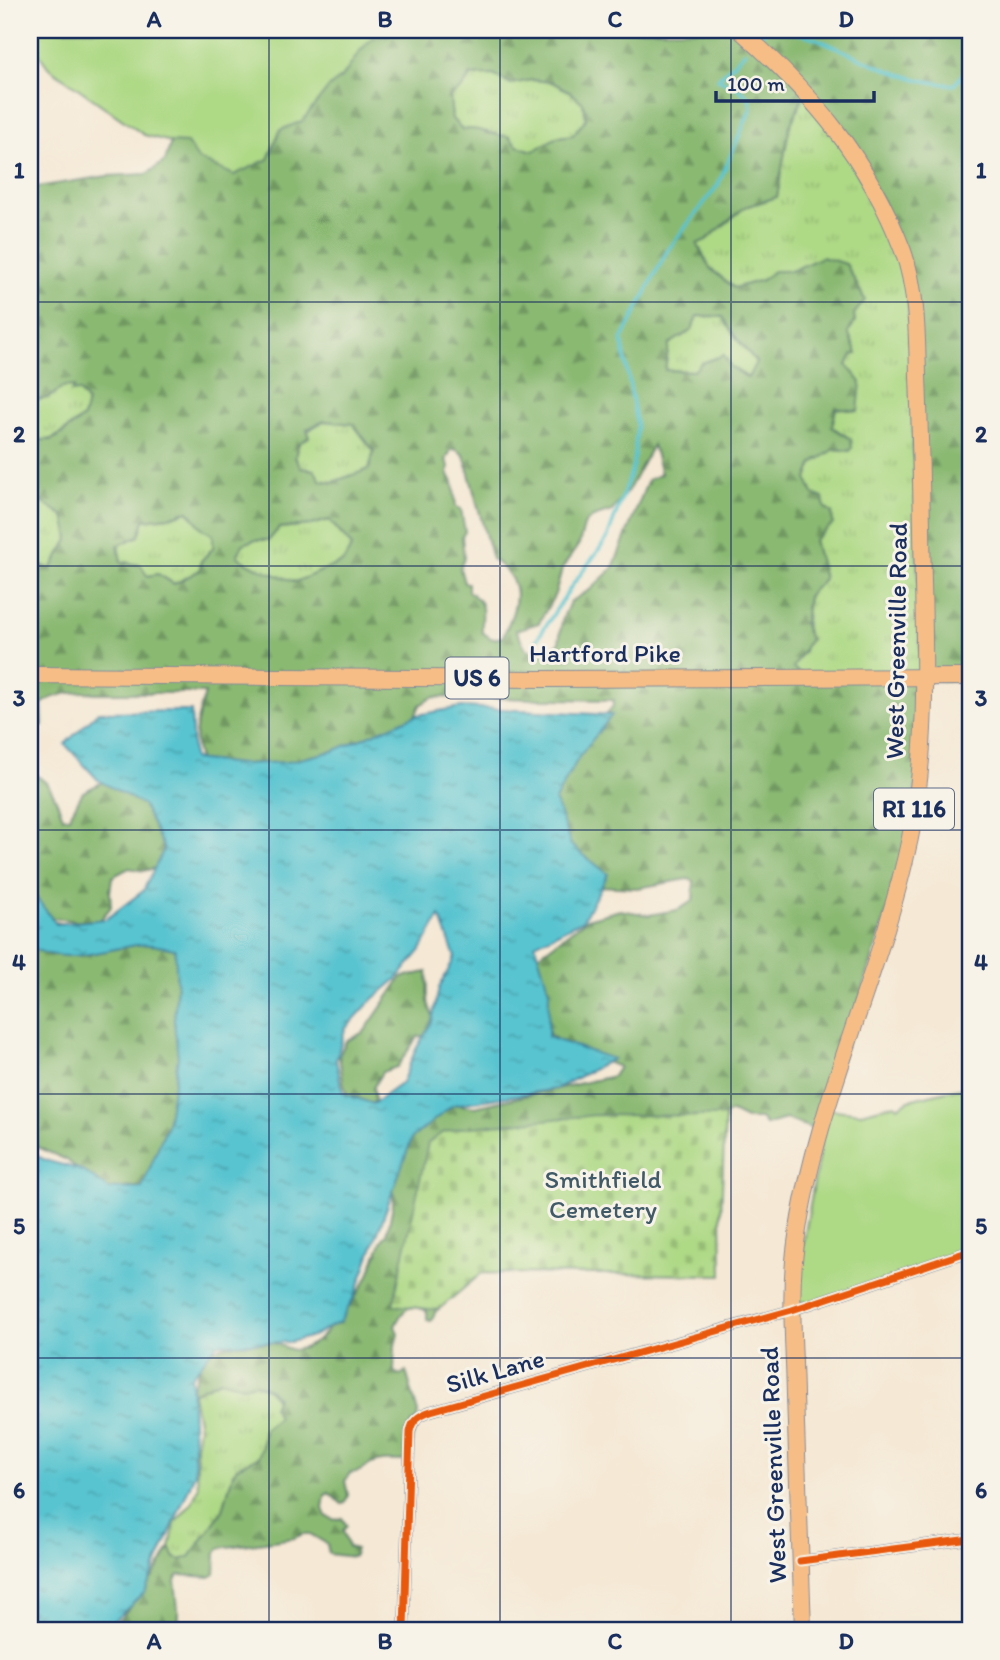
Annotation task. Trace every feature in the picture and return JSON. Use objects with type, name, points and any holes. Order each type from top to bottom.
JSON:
[{"type":"main road","name":"West Greenville Road","points":[[740,30],[785,69],[848,143],[882,201],[905,256],[917,323],[922,461],[922,743],[910,840],[877,957],[831,1093],[806,1181],[795,1248],[792,1310],[803,1630]]},
{"type":"main road","name":"Hartford Pike","points":[[30,674],[534,678],[970,677]]},
{"type":"street","name":"Silk Lane","points":[[404,1630],[410,1432],[413,1421],[418,1416],[431,1410],[792,1310],[970,1251]]},
{"type":"street","points":[[800,1561],[970,1539]]},
{"type":"green space","points":[[30,30],[388,30],[388,35],[372,38],[343,76],[328,88],[302,121],[280,130],[268,159],[234,175],[198,159],[187,143],[144,135],[48,67],[30,41]]},
{"type":"green space","points":[[388,30],[970,30],[970,681],[925,680],[911,834],[819,1131],[786,1119],[765,1125],[761,1119],[746,1119],[732,1112],[704,1119],[677,1115],[673,1119],[458,1129],[440,1303],[431,1321],[427,1320],[427,1311],[411,1308],[401,1315],[395,1326],[398,1334],[394,1372],[400,1375],[406,1371],[418,1413],[407,1461],[380,1461],[350,1473],[345,1481],[348,1495],[345,1503],[342,1504],[329,1493],[325,1495],[323,1509],[326,1516],[335,1520],[342,1518],[347,1526],[343,1530],[348,1547],[356,1549],[353,1557],[329,1554],[327,1544],[310,1534],[220,1548],[216,1553],[215,1574],[210,1577],[179,1575],[175,1580],[179,1619],[172,1625],[172,1630],[108,1630],[147,1584],[170,1548],[175,1558],[181,1560],[190,1557],[223,1510],[237,1467],[258,1457],[264,1429],[278,1417],[273,1407],[277,1398],[269,1389],[254,1383],[243,1386],[220,1380],[193,1393],[192,1387],[203,1359],[210,1350],[260,1338],[293,1350],[317,1341],[327,1331],[351,1304],[368,1277],[382,1240],[387,1234],[393,1205],[394,1167],[413,1134],[453,1104],[475,1107],[613,1076],[619,1067],[569,1047],[550,1035],[519,964],[540,954],[587,919],[620,910],[649,915],[677,910],[693,901],[694,881],[688,879],[638,888],[597,886],[531,825],[613,706],[614,700],[433,697],[420,705],[411,725],[285,775],[199,760],[196,733],[205,693],[67,694],[42,704],[43,725],[30,726],[30,565],[35,563],[51,569],[69,538],[64,516],[34,497],[30,499],[30,436],[37,440],[51,440],[59,436],[83,418],[87,402],[79,391],[71,392],[74,387],[65,386],[48,398],[36,400],[30,406],[30,188],[107,176],[147,174],[165,161],[171,142],[187,143],[198,159],[234,175],[268,159],[280,130],[302,121],[328,88],[343,76],[372,38],[388,35]],"holes":[[[493,75],[511,84],[532,80],[552,82],[583,103],[586,119],[573,135],[557,137],[533,151],[517,146],[508,136],[474,129],[463,130],[452,119],[450,96],[461,89],[471,76]],[[804,95],[882,200],[917,323],[921,679],[806,678],[793,668],[810,639],[804,625],[808,595],[824,579],[814,540],[833,524],[832,513],[825,508],[823,498],[813,494],[807,479],[813,463],[835,449],[850,451],[852,448],[851,439],[832,427],[836,408],[858,411],[861,382],[847,365],[852,355],[857,354],[848,332],[855,322],[854,314],[865,300],[846,264],[822,257],[791,271],[774,271],[762,280],[734,288],[710,268],[697,244],[706,240],[745,207],[777,197],[789,128]],[[697,316],[723,317],[756,362],[748,378],[730,366],[724,355],[701,363],[694,371],[665,370],[669,344],[692,330]],[[324,421],[353,424],[374,451],[369,469],[333,482],[321,481],[314,470],[301,468],[295,457],[298,444],[309,437],[307,429]],[[653,445],[661,474],[648,480],[613,568],[591,589],[570,602],[562,620],[559,643],[543,654],[526,649],[516,630],[539,623],[555,594],[562,569],[579,544],[585,523],[593,517],[612,511],[629,489]],[[451,450],[457,450],[464,455],[492,559],[503,568],[515,586],[515,604],[503,637],[492,639],[482,632],[481,604],[468,591],[468,583],[464,583],[460,568],[464,558],[462,536],[465,532],[461,509],[456,507],[453,482],[448,473],[446,460]],[[188,511],[202,528],[213,535],[213,548],[201,561],[200,570],[174,584],[158,574],[147,576],[141,565],[121,562],[118,545],[139,536],[144,520]],[[329,520],[352,546],[343,562],[295,582],[258,568],[237,556],[243,544],[254,540],[269,540],[279,528]]]},
{"type":"green space","points":[[493,74],[511,84],[532,80],[552,82],[583,103],[586,119],[573,135],[557,137],[533,151],[517,146],[508,136],[463,130],[452,119],[450,96],[461,89],[471,76]]},
{"type":"green space","points":[[804,95],[823,110],[907,264],[921,680],[806,678],[793,668],[797,658],[804,652],[808,595],[824,579],[814,540],[825,508],[813,494],[807,479],[813,463],[835,449],[850,451],[851,439],[832,427],[836,408],[857,411],[847,365],[852,354],[857,354],[848,332],[855,322],[854,314],[865,300],[846,264],[822,257],[791,272],[774,271],[762,280],[734,288],[710,268],[697,243],[706,240],[745,207],[777,197],[789,128]]},
{"type":"green space","points":[[697,316],[723,317],[757,362],[748,378],[730,366],[724,355],[694,371],[665,370],[669,344],[692,330]]},
{"type":"green space","points":[[65,386],[75,387],[87,402],[83,418],[51,439],[30,436],[30,406],[36,400],[48,398]]},
{"type":"green space","points":[[324,421],[353,424],[374,452],[369,470],[333,482],[321,481],[314,470],[301,469],[295,457],[301,439]]},
{"type":"green space","points":[[34,497],[64,516],[69,538],[51,569],[35,563],[30,565],[30,499]]},
{"type":"green space","points":[[188,511],[202,528],[214,535],[213,548],[201,561],[200,570],[175,584],[158,574],[147,576],[128,562],[121,562],[118,545],[139,536],[144,520]]},
{"type":"green space","points":[[329,520],[352,546],[343,562],[295,582],[258,568],[237,556],[243,544],[254,540],[269,540],[279,528]]},
{"type":"green space","points":[[155,770],[173,864],[143,871],[129,868],[112,877],[111,907],[97,924],[46,917],[30,900],[30,774],[47,784],[63,817],[69,817],[83,792],[107,780]]},
{"type":"green space","points":[[40,919],[65,924],[181,924],[189,1065],[148,1186],[101,1190],[67,1160],[30,1144],[30,920]]},
{"type":"green space","points":[[427,972],[429,1004],[432,1014],[439,1018],[431,1037],[418,1036],[397,1067],[382,1072],[373,1088],[375,1100],[368,1109],[352,1108],[344,1086],[339,1056],[346,1041],[364,1032],[402,977]]},
{"type":"green space","points":[[959,1088],[970,1091],[970,1255],[814,1302],[793,1302],[827,1109],[861,1113],[895,1104],[898,1107],[909,1100]]},
{"type":"green space","name":"Smithfield Cemetery","points":[[596,1115],[725,1116],[721,1215],[722,1275],[482,1273],[438,1310],[393,1305],[428,1143],[442,1133],[461,1128]]},
{"type":"green space","points":[[220,1380],[243,1386],[254,1382],[266,1389],[275,1399],[278,1417],[264,1429],[258,1457],[238,1467],[233,1473],[223,1510],[190,1557],[181,1560],[174,1558],[170,1548],[175,1523],[192,1503],[198,1487],[196,1446],[199,1427],[193,1393]]},
{"type":"water","points":[[461,707],[612,715],[579,757],[555,800],[571,845],[608,874],[583,920],[535,944],[549,991],[548,1037],[613,1059],[556,1089],[453,1105],[412,1138],[355,1296],[340,1322],[313,1336],[290,1342],[217,1344],[191,1377],[195,1473],[145,1592],[104,1630],[30,1630],[30,1153],[82,1170],[109,1189],[142,1188],[167,1125],[178,1057],[174,1021],[177,985],[175,949],[142,945],[70,956],[43,953],[30,947],[30,889],[56,924],[106,919],[143,891],[164,849],[143,805],[98,780],[65,744],[98,712],[191,711],[193,759],[241,764],[287,762],[333,751],[417,715]],"holes":[[[440,916],[455,957],[439,988],[432,1021],[415,1051],[402,1083],[373,1104],[343,1093],[336,1060],[345,1029],[370,1002],[398,978],[421,950]]]},
{"type":"waterway","points":[[761,34],[767,30]]},
{"type":"waterway","points":[[780,30],[812,37],[883,68],[934,83],[954,85],[970,66]]},
{"type":"waterway","points":[[537,649],[536,641],[571,587],[607,539],[633,467],[637,427],[622,340],[667,251],[718,185],[751,108],[749,97],[736,87],[718,79],[745,52]]},
{"type":"cycle path","points":[[404,1630],[410,1432],[412,1424],[420,1416],[792,1310],[970,1251]]},
{"type":"cycle path","points":[[800,1561],[970,1539]]}]
